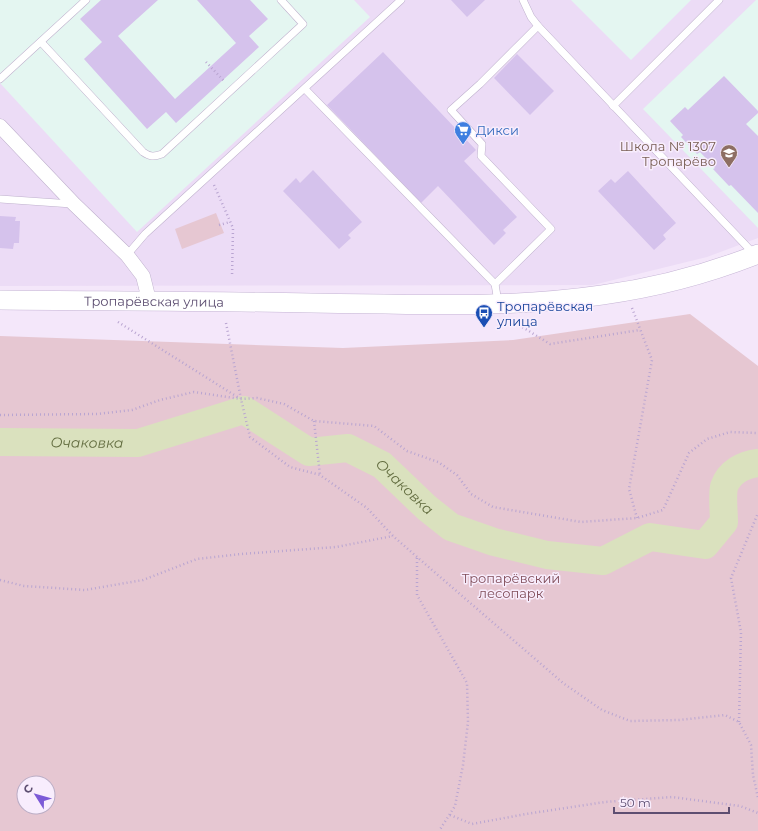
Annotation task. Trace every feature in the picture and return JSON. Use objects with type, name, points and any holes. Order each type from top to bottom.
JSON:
[{"type":"street","points":[[0,126],[74,204],[127,255],[143,276],[149,300]]},
{"type":"street","name":"Тропарёвская улица","points":[[0,300],[149,300],[449,305],[498,304],[604,295],[679,280],[757,254]]},
{"type":"lane","points":[[0,79],[86,0]]},
{"type":"lane","points":[[40,42],[143,152],[150,157],[156,157],[162,154],[303,24],[281,0]]},
{"type":"lane","points":[[127,255],[145,234],[209,174],[305,89],[401,0]]},
{"type":"lane","points":[[523,0],[538,26],[613,106],[757,254]]},
{"type":"lane","points":[[613,106],[719,0]]},
{"type":"lane","points":[[495,284],[551,229],[481,156],[482,144],[451,110],[480,84],[538,26]]},
{"type":"lane","points":[[305,89],[495,284],[498,304]]},
{"type":"lane","points":[[0,198],[74,204]]},
{"type":"path","points":[[206,62],[232,90]]},
{"type":"path","points":[[209,174],[233,228],[232,277]]},
{"type":"path","points":[[219,225],[230,222]]},
{"type":"path","points":[[632,308],[652,360],[629,489],[637,518]]},
{"type":"path","points":[[118,322],[241,399]]},
{"type":"path","points":[[226,323],[250,437],[290,467],[320,475],[367,508],[393,536],[563,683],[602,710],[630,721],[679,720],[725,715],[739,722]]},
{"type":"path","points":[[519,325],[550,344],[640,330]]},
{"type":"path","points":[[0,415],[97,414],[132,410],[160,400],[194,392],[241,399],[256,398],[284,404],[314,421],[374,426],[408,451],[438,462],[457,475],[471,494],[493,507],[581,522],[637,518],[663,510],[690,454],[707,439],[730,432],[758,433]]},
{"type":"path","points":[[314,421],[320,475]]},
{"type":"path","points":[[758,513],[731,578],[741,632],[739,722],[751,745],[753,775],[758,798]]},
{"type":"path","points":[[0,580],[24,586],[85,590],[143,580],[197,559],[336,547],[393,536]]},
{"type":"path","points":[[417,557],[417,595],[467,683],[468,722],[463,765],[455,806],[439,831]]},
{"type":"path","points":[[450,815],[472,824],[605,802],[672,797],[740,806],[758,813]]},
{"type":"shaded area","points":[[0,0],[758,0],[758,238],[707,257],[593,285],[0,286]]},
{"type":"shaded area","points":[[0,0],[354,0],[370,17],[137,232],[0,83]]},
{"type":"shaded area","points":[[571,0],[691,0],[631,60]]},
{"type":"shaded area","name":"Школа № 1307 Тропарёво","points":[[756,0],[758,0],[758,228],[643,109]]},
{"type":"green space","points":[[216,213],[224,233],[182,249],[175,229]]},
{"type":"green space","name":"Тропарёвский лесопарк","points":[[690,314],[758,366],[758,831],[0,831],[0,336],[343,348],[513,340]]},
{"type":"building","points":[[101,0],[158,0],[118,36],[175,99],[236,43],[197,0],[250,0],[268,19],[249,36],[259,47],[176,123],[166,112],[147,129],[84,59],[102,42],[80,19]]},
{"type":"building","points":[[451,0],[485,0],[467,17]]},
{"type":"building","points":[[383,52],[476,150],[464,161],[517,217],[503,230],[506,233],[494,245],[438,186],[421,203],[327,105]]},
{"type":"building","points":[[517,54],[554,91],[530,115],[494,78]]},
{"type":"building","points":[[724,76],[758,111],[758,113],[746,124],[758,136],[758,213],[731,185],[729,186],[700,152],[697,154],[681,137],[683,135],[670,121],[685,107],[688,110]]},
{"type":"building","points":[[313,170],[362,222],[348,235],[351,238],[339,249],[283,191],[296,178],[300,183]]},
{"type":"building","points":[[628,171],[676,223],[663,235],[666,239],[654,250],[598,191],[611,179],[615,183]]},
{"type":"building","points":[[0,216],[16,217],[15,221],[20,221],[19,243],[14,243],[13,249],[0,248]]},
{"type":"waterway","name":"Очаковка","points":[[0,442],[138,443],[244,410],[309,452],[348,448],[382,465],[427,508],[451,527],[494,542],[547,555],[603,561],[650,537],[705,545],[724,522],[723,495],[724,487],[729,477],[737,470],[747,465],[758,463]]},
{"type":"place","name":"Дикси","points":[[463,145]]},
{"type":"place","name":"Школа № 1307 Тропарёво","points":[[729,168]]},
{"type":"place","name":"Тропарёвская улица","points":[[484,328]]}]
